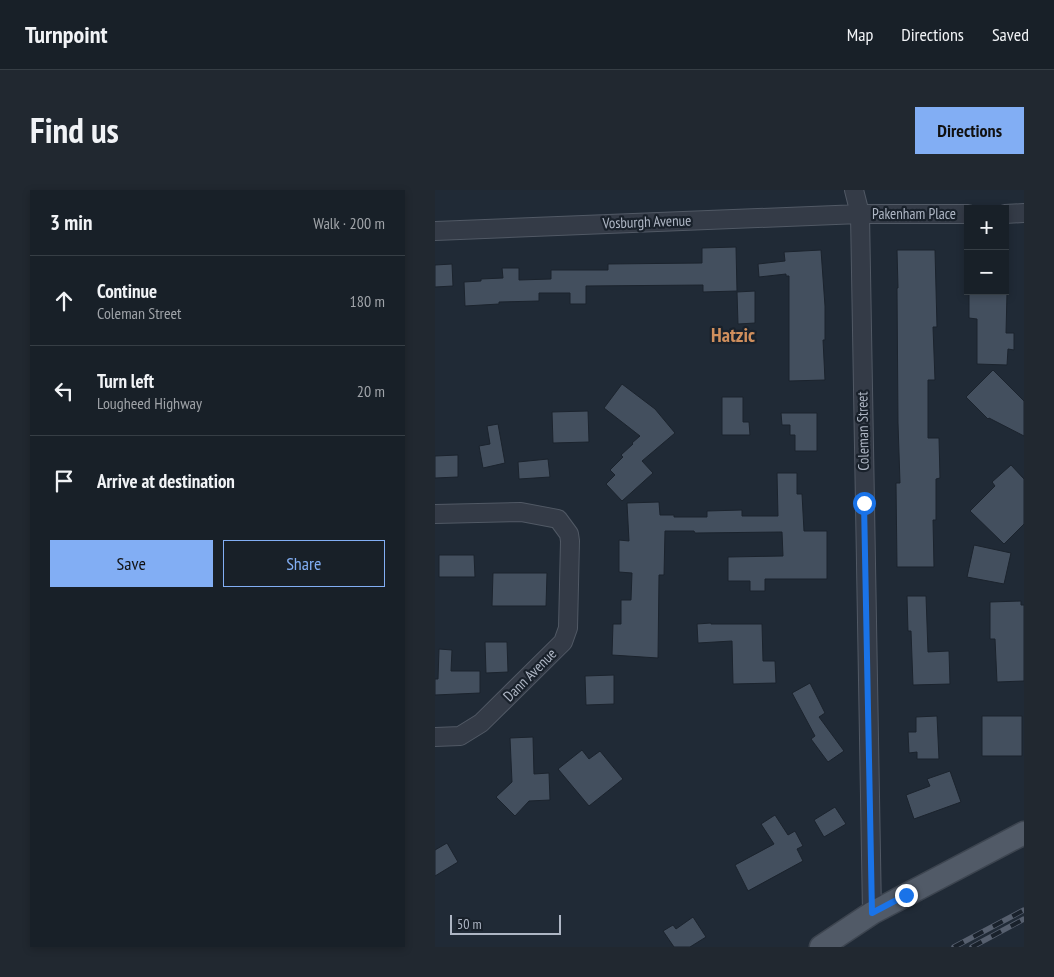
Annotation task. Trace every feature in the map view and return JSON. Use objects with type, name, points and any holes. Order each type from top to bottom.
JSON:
[{"type":"main road","points":[[821,947],[872,913],[1024,833]]},
{"type":"street","name":"Coleman Street","points":[[854,190],[859,214],[872,913]]},
{"type":"street","name":"Pakenham Place","points":[[859,214],[964,214]]},
{"type":"street","name":"Vosburgh Avenue","points":[[435,231],[859,214]]},
{"type":"street","points":[[1009,214],[1024,214]]},
{"type":"street","name":"Dann Avenue","points":[[435,514],[521,512],[558,519],[569,534],[570,541],[569,628],[563,642],[481,723],[460,736],[435,737]]},
{"type":"building","points":[[736,247],[737,291],[703,292],[703,285],[586,286],[586,304],[570,304],[570,293],[539,293],[539,301],[499,302],[499,304],[465,306],[464,282],[503,278],[502,268],[519,268],[519,280],[551,279],[551,270],[608,270],[608,264],[702,263],[702,248]]},
{"type":"building","points":[[821,250],[825,306],[825,340],[823,340],[825,380],[789,381],[789,276],[786,276],[786,274],[759,277],[758,264],[785,261],[784,252]]},
{"type":"building","points":[[897,250],[935,250],[937,327],[933,327],[935,380],[928,380],[928,438],[939,438],[940,478],[936,479],[936,520],[933,520],[934,567],[897,567],[896,483],[900,483]]},
{"type":"building","points":[[452,264],[453,286],[435,287],[435,265]]},
{"type":"building","points":[[755,291],[755,323],[738,324],[737,292]]},
{"type":"building","points":[[969,295],[1007,295],[1006,333],[1014,333],[1014,350],[1008,349],[1007,365],[977,364],[977,319],[969,318]]},
{"type":"building","points":[[993,370],[1024,401],[1024,436],[988,419],[966,397]]},
{"type":"building","points":[[622,384],[655,409],[675,433],[642,461],[653,473],[622,501],[606,484],[615,475],[610,470],[623,457],[621,455],[640,436],[604,408]]},
{"type":"building","points":[[722,397],[743,397],[743,422],[749,422],[750,435],[722,435]]},
{"type":"building","points":[[588,411],[589,442],[553,443],[552,412]]},
{"type":"building","points":[[781,413],[817,413],[817,451],[795,451],[795,435],[790,435],[790,425],[782,425]]},
{"type":"building","points":[[498,424],[505,463],[483,468],[479,446],[490,444],[487,426]]},
{"type":"building","points":[[458,455],[458,477],[435,478],[435,456]]},
{"type":"building","points":[[548,459],[550,477],[519,479],[518,462]]},
{"type":"building","points":[[1011,465],[1024,479],[1024,524],[1004,544],[970,511],[995,486],[992,482]]},
{"type":"building","points":[[777,473],[797,473],[797,494],[802,494],[804,531],[827,531],[827,579],[765,579],[765,591],[750,591],[750,581],[728,581],[728,557],[783,556],[782,532],[695,533],[694,531],[665,531],[664,575],[659,575],[658,658],[612,655],[613,624],[621,624],[621,600],[631,600],[632,573],[619,572],[619,540],[629,541],[627,503],[659,502],[660,515],[674,515],[674,517],[707,517],[707,511],[742,510],[742,516],[778,516]]},
{"type":"building","points":[[974,545],[1011,553],[1004,584],[967,577]]},
{"type":"building","points":[[439,555],[474,555],[475,577],[439,577]]},
{"type":"building","points":[[493,573],[547,573],[546,606],[492,606]]},
{"type":"building","points":[[907,596],[926,596],[928,652],[949,651],[950,684],[913,685],[911,631],[908,631]]},
{"type":"building","points":[[1021,601],[1021,605],[1024,605],[1024,681],[997,682],[995,639],[990,639],[990,602]]},
{"type":"building","points":[[697,624],[762,624],[763,661],[775,661],[776,683],[733,684],[732,641],[698,643]]},
{"type":"building","points":[[485,642],[507,642],[508,672],[486,673]]},
{"type":"building","points":[[439,649],[452,650],[451,671],[480,671],[480,693],[435,695],[435,679],[438,679]]},
{"type":"building","points":[[614,675],[614,704],[586,705],[585,676]]},
{"type":"building","points":[[810,683],[825,713],[819,717],[844,751],[828,762],[811,739],[815,736],[792,693]]},
{"type":"building","points":[[937,716],[939,759],[917,759],[917,752],[909,753],[908,732],[916,732],[916,717]]},
{"type":"building","points":[[982,716],[1022,716],[1022,756],[982,756]]},
{"type":"building","points":[[533,737],[534,774],[549,773],[550,800],[529,801],[515,816],[496,797],[512,782],[510,738]]},
{"type":"building","points":[[582,750],[589,759],[600,751],[623,779],[589,806],[558,769]]},
{"type":"building","points":[[950,771],[961,802],[914,819],[906,795],[930,786],[927,779]]},
{"type":"building","points":[[835,807],[846,824],[824,837],[814,820]]},
{"type":"building","points":[[775,815],[788,835],[795,831],[803,846],[797,849],[803,861],[748,891],[735,865],[774,844],[761,824]]},
{"type":"building","points":[[447,843],[458,862],[435,876],[435,850]]},
{"type":"building","points":[[693,917],[706,937],[690,947],[674,947],[663,931],[673,925],[676,929]]},
{"type":"railway","points":[[954,947],[1024,910]]},
{"type":"railway","points":[[972,947],[1024,919]]},
{"type":"district","name":"Hatzic","points":[[733,335]]},
{"type":"route","points":[[864,503],[872,913],[906,895]]}]
